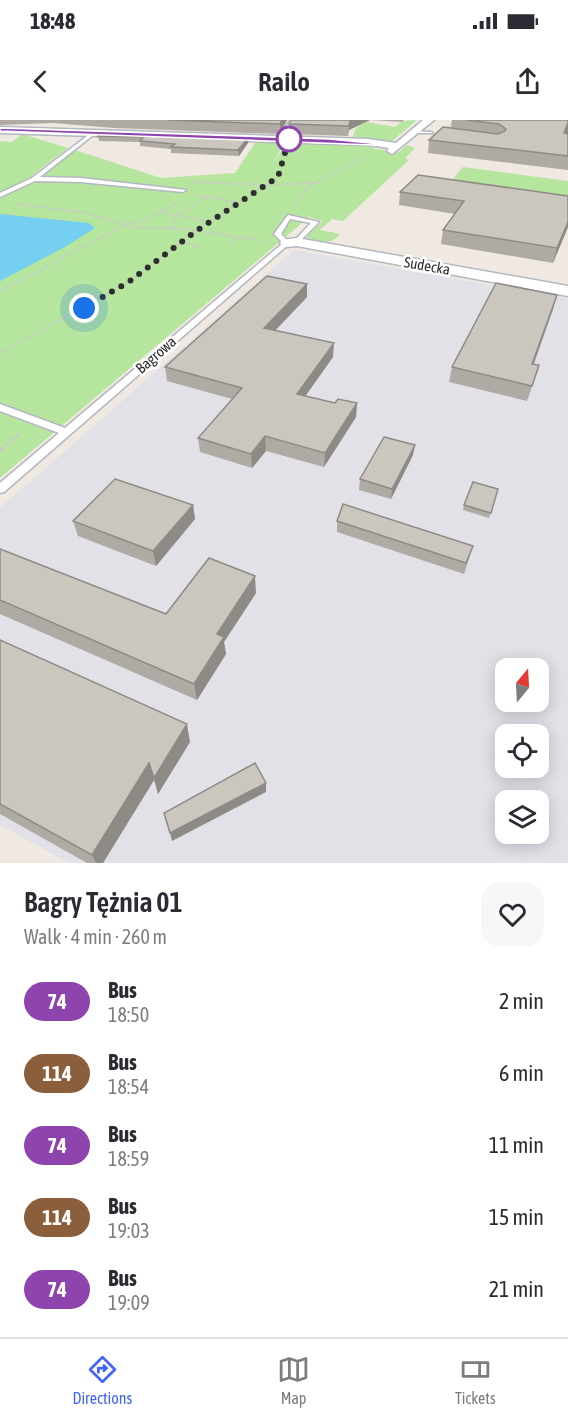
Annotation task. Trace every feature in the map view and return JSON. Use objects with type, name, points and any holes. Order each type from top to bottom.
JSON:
[{"type":"street","points":[[0,130],[135,132],[376,143],[395,148],[429,120]]},
{"type":"street","points":[[95,131],[108,124]]},
{"type":"street","name":"Sudecka","points":[[292,243],[568,291]]},
{"type":"lane","points":[[281,139],[292,120]]},
{"type":"lane","points":[[415,132],[441,130]]},
{"type":"lane","points":[[0,195],[34,179],[95,131]]},
{"type":"lane","points":[[34,179],[81,180],[183,190]]},
{"type":"lane","points":[[288,217],[277,234],[292,243]]},
{"type":"lane","name":"Bagrowa","points":[[0,489],[316,222],[288,217]]},
{"type":"lane","points":[[0,407],[66,432]]},
{"type":"path","points":[[441,130],[455,120]]},
{"type":"path","points":[[441,130],[460,124]]},
{"type":"path","points":[[288,217],[300,194],[315,183],[368,156],[376,150],[376,143]]},
{"type":"path","points":[[0,352],[119,289],[196,231],[280,175],[286,152]]},
{"type":"path","points":[[172,189],[190,182],[265,185],[315,183]]},
{"type":"path","points":[[192,194],[239,202]]},
{"type":"path","points":[[174,229],[176,222],[173,218],[177,214],[209,196]]},
{"type":"path","points":[[11,203],[82,212],[123,225],[292,243]]},
{"type":"path","points":[[0,292],[123,225],[144,221],[161,212],[210,222]]},
{"type":"path","points":[[229,244],[240,237]]},
{"type":"path","points":[[181,242],[200,247]]},
{"type":"path","points":[[0,450],[36,420]]},
{"type":"shaded area","points":[[294,250],[568,299],[568,863],[69,863],[0,825],[0,508]]},
{"type":"green space","points":[[417,120],[392,141],[352,139],[356,128],[366,122],[395,127],[403,121]]},
{"type":"green space","points":[[22,134],[68,148],[31,176],[43,176],[75,150],[161,178],[235,173],[257,140],[286,140],[271,167],[287,142],[365,144],[375,149],[399,152],[407,145],[415,148],[405,158],[409,160],[343,221],[332,219],[320,230],[340,234],[337,238],[326,242],[308,241],[307,235],[323,221],[309,217],[0,478],[0,141],[12,142]]},
{"type":"green space","points":[[463,167],[568,181],[568,208],[440,180],[452,180]]},
{"type":"water","points":[[0,214],[89,223],[95,228],[65,247],[0,281]]},
{"type":"building","points":[[167,120],[282,120],[280,124]]},
{"type":"building","points":[[291,120],[350,120],[349,126],[289,124]]},
{"type":"building","points":[[466,120],[568,120],[564,133],[568,134],[568,156],[429,140],[443,127],[498,134],[506,129],[499,124]]},
{"type":"building","points":[[101,133],[248,138],[238,150],[171,147],[175,144],[140,141],[144,137],[98,136]]},
{"type":"building","points":[[418,175],[568,196],[568,222],[557,248],[443,230],[464,201],[400,192]]},
{"type":"building","points":[[267,276],[307,284],[264,328],[334,343],[297,394],[335,403],[338,399],[357,403],[325,453],[265,436],[251,454],[198,438],[242,388],[165,367]]},
{"type":"building","points":[[496,283],[557,295],[532,364],[539,365],[532,386],[452,367]]},
{"type":"building","points":[[384,437],[415,445],[392,489],[360,479]]},
{"type":"building","points":[[115,479],[193,505],[153,551],[73,521]]},
{"type":"building","points":[[473,482],[498,489],[491,513],[464,505]]},
{"type":"building","points":[[343,504],[473,546],[466,563],[337,521]]},
{"type":"building","points":[[0,549],[166,614],[209,558],[255,576],[217,634],[224,637],[194,684],[0,600]]},
{"type":"building","points":[[0,640],[187,724],[154,778],[149,763],[92,855],[0,804]]},
{"type":"building","points":[[255,763],[266,783],[170,833],[164,813]]},
{"type":"bus line","name":"74","points":[[0,130],[95,131],[368,142],[398,146]]},
{"type":"route","points":[[84,308],[119,289],[196,231],[278,177],[281,174],[289,139]]}]
